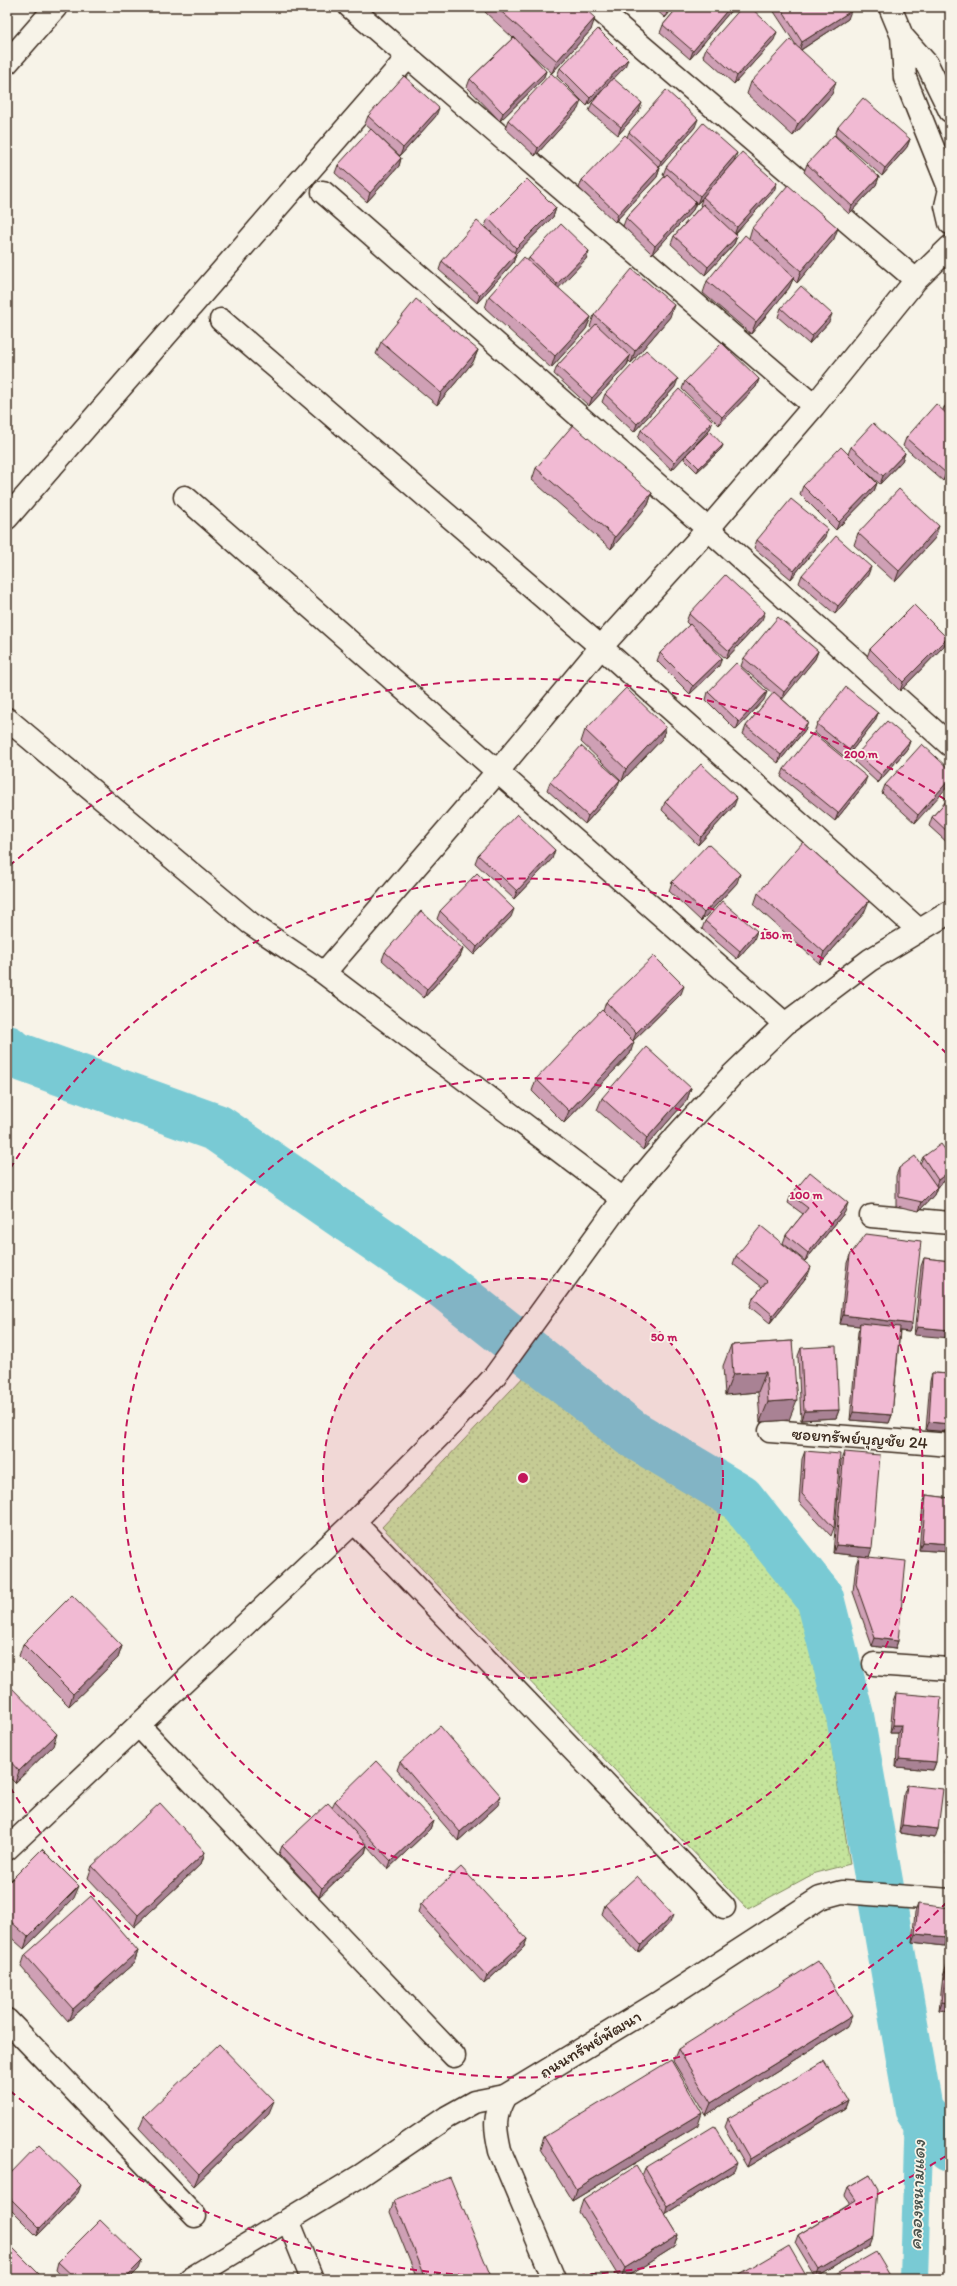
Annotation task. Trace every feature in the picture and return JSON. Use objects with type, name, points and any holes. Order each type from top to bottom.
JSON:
[{"type":"street","points":[[7,63],[56,7]]},
{"type":"street","points":[[350,7],[814,406]]},
{"type":"street","points":[[596,7],[916,280]]},
{"type":"street","points":[[890,7],[902,36],[905,78],[950,190],[946,206],[950,223]]},
{"type":"street","points":[[902,36],[927,64],[950,111]]},
{"type":"street","points":[[7,518],[408,57]]},
{"type":"street","points":[[322,192],[708,529],[950,745]]},
{"type":"street","points":[[324,973],[498,771],[602,647],[708,529],[814,406],[916,280],[950,247]]},
{"type":"street","points":[[221,320],[602,647],[919,930]]},
{"type":"street","points":[[185,496],[785,1024]]},
{"type":"street","points":[[7,719],[250,923],[324,973],[623,1200]]},
{"type":"street","points":[[7,1850],[354,1522],[450,1425],[494,1377],[623,1200],[676,1136],[732,1075],[785,1024],[870,960],[950,912]]},
{"type":"street","points":[[871,1216],[950,1222]]},
{"type":"street","name":"ซอยทรัพย์บุญชัย 24","points":[[770,1431],[950,1444]]},
{"type":"street","points":[[354,1522],[724,1907]]},
{"type":"street","points":[[874,1664],[950,1669]]},
{"type":"street","points":[[139,1726],[454,2056]]},
{"type":"street","name":"ถนนทรัพย์พัฒนา","points":[[505,2096],[658,2004],[820,1898],[842,1892],[950,1900]]},
{"type":"street","points":[[7,2020],[195,2216]]},
{"type":"street","points":[[190,2279],[360,2176],[447,2117],[474,2102],[505,2096]]},
{"type":"street","points":[[505,2096],[496,2111],[495,2131],[500,2151],[554,2279]]},
{"type":"street","points":[[288,2220],[312,2279]]},
{"type":"green space","points":[[527,1373],[726,1508],[792,1581],[821,1676],[850,1864],[815,1873],[748,1909],[382,1527]]},
{"type":"building","points":[[496,7],[583,7],[595,18],[557,61]]},
{"type":"building","points":[[678,7],[730,7],[693,51],[663,25]]},
{"type":"building","points":[[742,7],[750,7],[777,32],[737,76],[706,48]]},
{"type":"building","points":[[780,7],[848,7],[851,11],[802,42]]},
{"type":"building","points":[[598,29],[628,59],[590,98],[560,68]]},
{"type":"building","points":[[514,37],[546,71],[503,113],[470,79]]},
{"type":"building","points":[[790,40],[836,82],[798,124],[751,82]]},
{"type":"building","points":[[551,73],[581,101],[538,148],[508,120]]},
{"type":"building","points":[[404,76],[439,108],[403,148],[368,116]]},
{"type":"building","points":[[613,78],[642,103],[621,127],[592,103]]},
{"type":"building","points":[[666,90],[698,119],[661,161],[629,132]]},
{"type":"building","points":[[863,98],[910,139],[885,168],[838,127]]},
{"type":"building","points":[[703,123],[737,153],[700,196],[666,167]]},
{"type":"building","points":[[371,129],[401,158],[370,193],[338,165]]},
{"type":"building","points":[[625,135],[660,168],[618,214],[582,180]]},
{"type":"building","points":[[834,135],[879,177],[852,206],[807,164]]},
{"type":"building","points":[[742,152],[777,183],[737,227],[703,197]]},
{"type":"building","points":[[667,174],[696,202],[655,246],[626,218]]},
{"type":"building","points":[[527,179],[556,208],[516,248],[488,218]]},
{"type":"building","points":[[788,185],[838,228],[801,271],[752,228]]},
{"type":"building","points":[[703,204],[737,236],[708,267],[674,236]]},
{"type":"building","points":[[477,221],[516,254],[480,295],[442,261]]},
{"type":"building","points":[[561,224],[589,251],[557,284],[529,258]]},
{"type":"building","points":[[745,235],[794,277],[756,322],[707,281]]},
{"type":"building","points":[[524,257],[591,317],[555,356],[489,296]]},
{"type":"building","points":[[632,269],[674,305],[635,351],[594,315]]},
{"type":"building","points":[[801,286],[832,314],[812,336],[781,308]]},
{"type":"building","points":[[416,299],[478,350],[441,393],[381,342]]},
{"type":"building","points":[[596,324],[630,356],[592,398],[557,366]]},
{"type":"building","points":[[722,343],[759,379],[722,417],[685,381]]},
{"type":"building","points":[[646,350],[678,379],[637,424],[605,394]]},
{"type":"building","points":[[679,389],[713,421],[674,462],[641,430]]},
{"type":"building","points":[[950,401],[950,412],[944,407]]},
{"type":"building","points":[[936,404],[950,417],[950,468],[946,473],[906,438]]},
{"type":"building","points":[[873,423],[905,453],[883,476],[851,447]]},
{"type":"building","points":[[573,425],[652,493],[615,537],[536,468]]},
{"type":"building","points":[[710,431],[723,445],[699,468],[686,455]]},
{"type":"building","points":[[841,447],[877,483],[839,522],[803,486]]},
{"type":"building","points":[[899,489],[939,526],[899,571],[858,533]]},
{"type":"building","points":[[791,499],[828,529],[794,571],[757,540]]},
{"type":"building","points":[[836,536],[871,567],[838,606],[802,575]]},
{"type":"building","points":[[725,575],[765,612],[729,651],[689,614]]},
{"type":"building","points":[[914,605],[947,638],[903,682],[870,649]]},
{"type":"building","points":[[778,617],[818,651],[784,692],[744,658]]},
{"type":"building","points":[[690,624],[722,658],[693,686],[660,653]]},
{"type":"building","points":[[736,663],[767,692],[739,722],[708,692]]},
{"type":"building","points":[[846,687],[878,713],[849,750],[817,724]]},
{"type":"building","points":[[626,688],[666,727],[626,769],[585,730]]},
{"type":"building","points":[[774,692],[808,722],[781,755],[746,726]]},
{"type":"building","points":[[887,721],[910,741],[881,775],[857,754]]},
{"type":"building","points":[[813,733],[867,777],[838,813],[784,769]]},
{"type":"building","points":[[922,744],[950,770],[950,779],[918,815],[885,785]]},
{"type":"building","points":[[581,746],[620,780],[588,816],[550,782]]},
{"type":"building","points":[[701,764],[737,798],[701,837],[665,802]]},
{"type":"building","points":[[950,797],[950,834],[932,817]]},
{"type":"building","points":[[517,814],[555,850],[517,891],[478,855]]},
{"type":"building","points":[[803,842],[869,901],[824,952],[758,893]]},
{"type":"building","points":[[708,844],[740,874],[704,913],[672,882]]},
{"type":"building","points":[[477,873],[514,909],[477,947],[440,911]]},
{"type":"building","points":[[722,901],[757,931],[740,951],[705,921]]},
{"type":"building","points":[[421,911],[463,949],[427,989],[385,952]]},
{"type":"building","points":[[654,956],[684,986],[636,1033],[606,1002]]},
{"type":"building","points":[[602,1010],[634,1042],[569,1111],[536,1079]]},
{"type":"building","points":[[646,1047],[691,1088],[647,1138],[602,1098]]},
{"type":"building","points":[[941,1144],[950,1156],[950,1171],[938,1180],[923,1157]]},
{"type":"building","points":[[915,1156],[937,1187],[922,1202],[899,1197],[899,1168]]},
{"type":"building","points":[[810,1172],[848,1203],[808,1253],[786,1235],[808,1208],[791,1195]]},
{"type":"building","points":[[761,1226],[811,1267],[773,1315],[753,1298],[767,1281],[736,1256]]},
{"type":"building","points":[[866,1234],[921,1241],[912,1324],[843,1315],[850,1255]]},
{"type":"building","points":[[924,1258],[950,1261],[950,1330],[917,1327]]},
{"type":"building","points":[[860,1323],[900,1327],[892,1415],[853,1412]]},
{"type":"building","points":[[792,1341],[797,1400],[768,1402],[766,1372],[733,1374],[731,1345]]},
{"type":"building","points":[[836,1346],[839,1410],[804,1411],[801,1348]]},
{"type":"building","points":[[932,1373],[950,1374],[950,1424],[929,1422]]},
{"type":"building","points":[[805,1451],[840,1454],[834,1528],[802,1494]]},
{"type":"building","points":[[844,1452],[880,1455],[872,1548],[836,1545]]},
{"type":"building","points":[[926,1495],[950,1498],[950,1544],[922,1542]]},
{"type":"building","points":[[859,1556],[906,1561],[898,1641],[875,1638],[856,1584]]},
{"type":"building","points":[[72,1595],[122,1646],[73,1694],[23,1644]]},
{"type":"building","points":[[7,1683],[57,1734],[19,1771],[7,1758]]},
{"type":"building","points":[[896,1693],[941,1697],[936,1762],[899,1759],[901,1725],[893,1725]]},
{"type":"building","points":[[440,1726],[501,1796],[460,1832],[400,1762]]},
{"type":"building","points":[[376,1761],[433,1821],[391,1861],[335,1801]]},
{"type":"building","points":[[907,1785],[943,1789],[938,1829],[902,1825]]},
{"type":"building","points":[[160,1803],[205,1852],[138,1915],[92,1866]]},
{"type":"building","points":[[328,1803],[367,1845],[322,1888],[282,1846]]},
{"type":"building","points":[[42,1849],[79,1886],[28,1937],[7,1918],[7,1884]]},
{"type":"building","points":[[461,1867],[527,1939],[487,1976],[421,1904]]},
{"type":"building","points":[[637,1876],[673,1915],[641,1945],[605,1905]]},
{"type":"building","points":[[91,1896],[138,1951],[73,2009],[25,1955]]},
{"type":"building","points":[[918,1904],[950,1908],[947,1937],[915,1934]]},
{"type":"building","points":[[818,1961],[852,2016],[711,2103],[678,2049]]},
{"type":"building","points":[[946,1968],[950,1969],[950,2003],[942,2002]]},
{"type":"building","points":[[219,2044],[274,2101],[199,2174],[144,2116]]},
{"type":"building","points":[[671,2060],[702,2113],[576,2189],[544,2137]]},
{"type":"building","points":[[824,2061],[848,2100],[750,2159],[727,2119]]},
{"type":"building","points":[[714,2126],[737,2163],[667,2206],[645,2168]]},
{"type":"building","points":[[39,2144],[81,2185],[40,2228],[7,2195],[7,2177]]},
{"type":"building","points":[[636,2166],[678,2235],[625,2268],[583,2200]]},
{"type":"building","points":[[870,2175],[878,2189],[874,2237],[819,2270],[798,2235],[856,2200],[848,2188]]},
{"type":"building","points":[[450,2177],[492,2279],[426,2279],[394,2200]]},
{"type":"building","points":[[100,2220],[142,2261],[124,2279],[76,2279],[58,2262]]},
{"type":"building","points":[[7,2242],[42,2277],[40,2279],[7,2279]]},
{"type":"building","points":[[789,2246],[808,2279],[733,2279]]},
{"type":"building","points":[[876,2252],[892,2279],[833,2279],[832,2277]]},
{"type":"building","points":[[679,2273],[683,2279],[668,2279]]},
{"type":"waterway","points":[[7,1049],[12,1054],[217,1128],[440,1282],[631,1433],[740,1498],[820,1598],[850,1716],[919,2110],[950,2148]]},
{"type":"waterway","name":"คลองหนามแดง","points":[[914,2279],[919,2110]]}]
